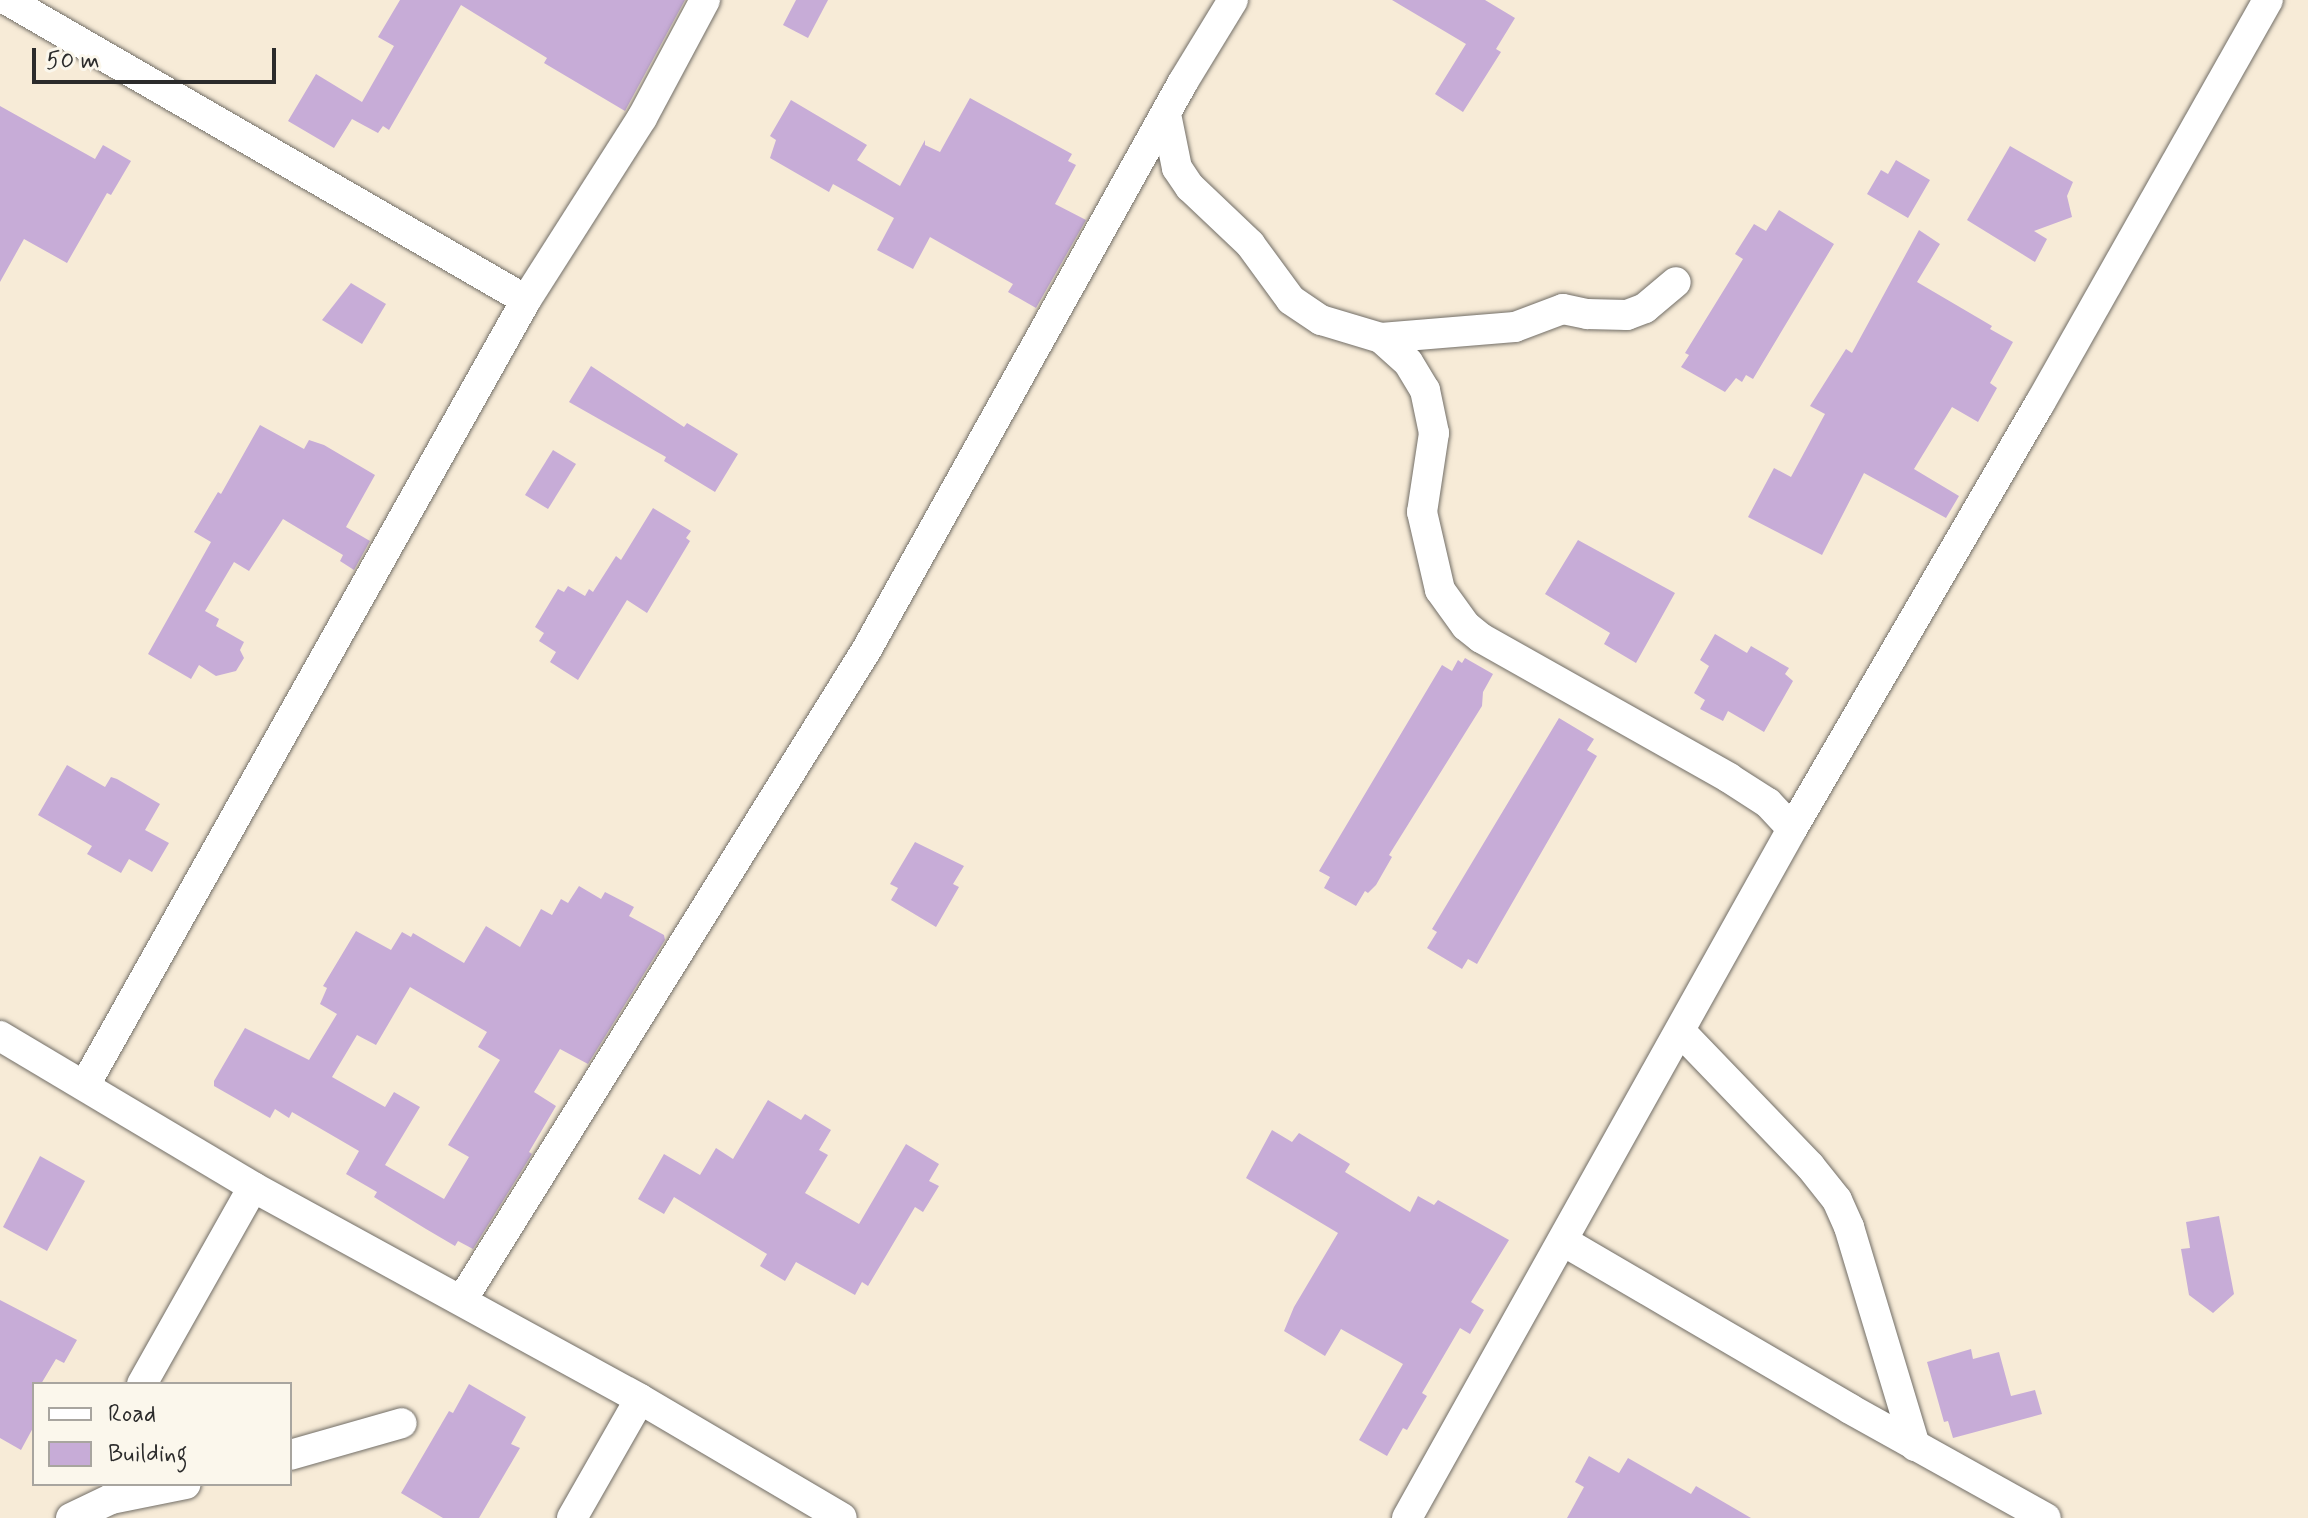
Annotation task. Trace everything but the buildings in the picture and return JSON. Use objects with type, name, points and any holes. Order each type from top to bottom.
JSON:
[{"type":"street","points":[[7,0],[45,9],[139,79],[526,300]]},
{"type":"street","points":[[85,1085],[526,300],[642,118],[705,0]]},
{"type":"street","points":[[462,1300],[867,649],[1233,0]]},
{"type":"street","points":[[1407,1518],[1792,829],[2040,403],[2268,0]]},
{"type":"street","points":[[1166,114],[1171,148],[1183,178],[1250,244],[1291,300],[1321,320],[1381,338],[1515,327],[1563,309],[1587,314],[1627,315],[1645,308],[1676,282]]},
{"type":"street","points":[[1381,338],[1408,362],[1425,390],[1434,433],[1422,512],[1440,590],[1466,626],[1481,638],[1729,778],[1768,803],[1792,829]]},
{"type":"street","points":[[1681,1032],[1810,1166],[1837,1200],[1849,1227],[1915,1446]]},
{"type":"street","points":[[0,1036],[253,1187],[640,1399],[842,1518]]},
{"type":"street","points":[[143,1382],[253,1187]]},
{"type":"street","points":[[1563,1241],[1915,1446],[2046,1518]]},
{"type":"street","points":[[572,1518],[640,1399]]},
{"type":"street","points":[[292,1454],[402,1423]]},
{"type":"street","points":[[69,1518],[85,1486]]},
{"type":"street","points":[[69,1518],[111,1499],[176,1486]]}]
